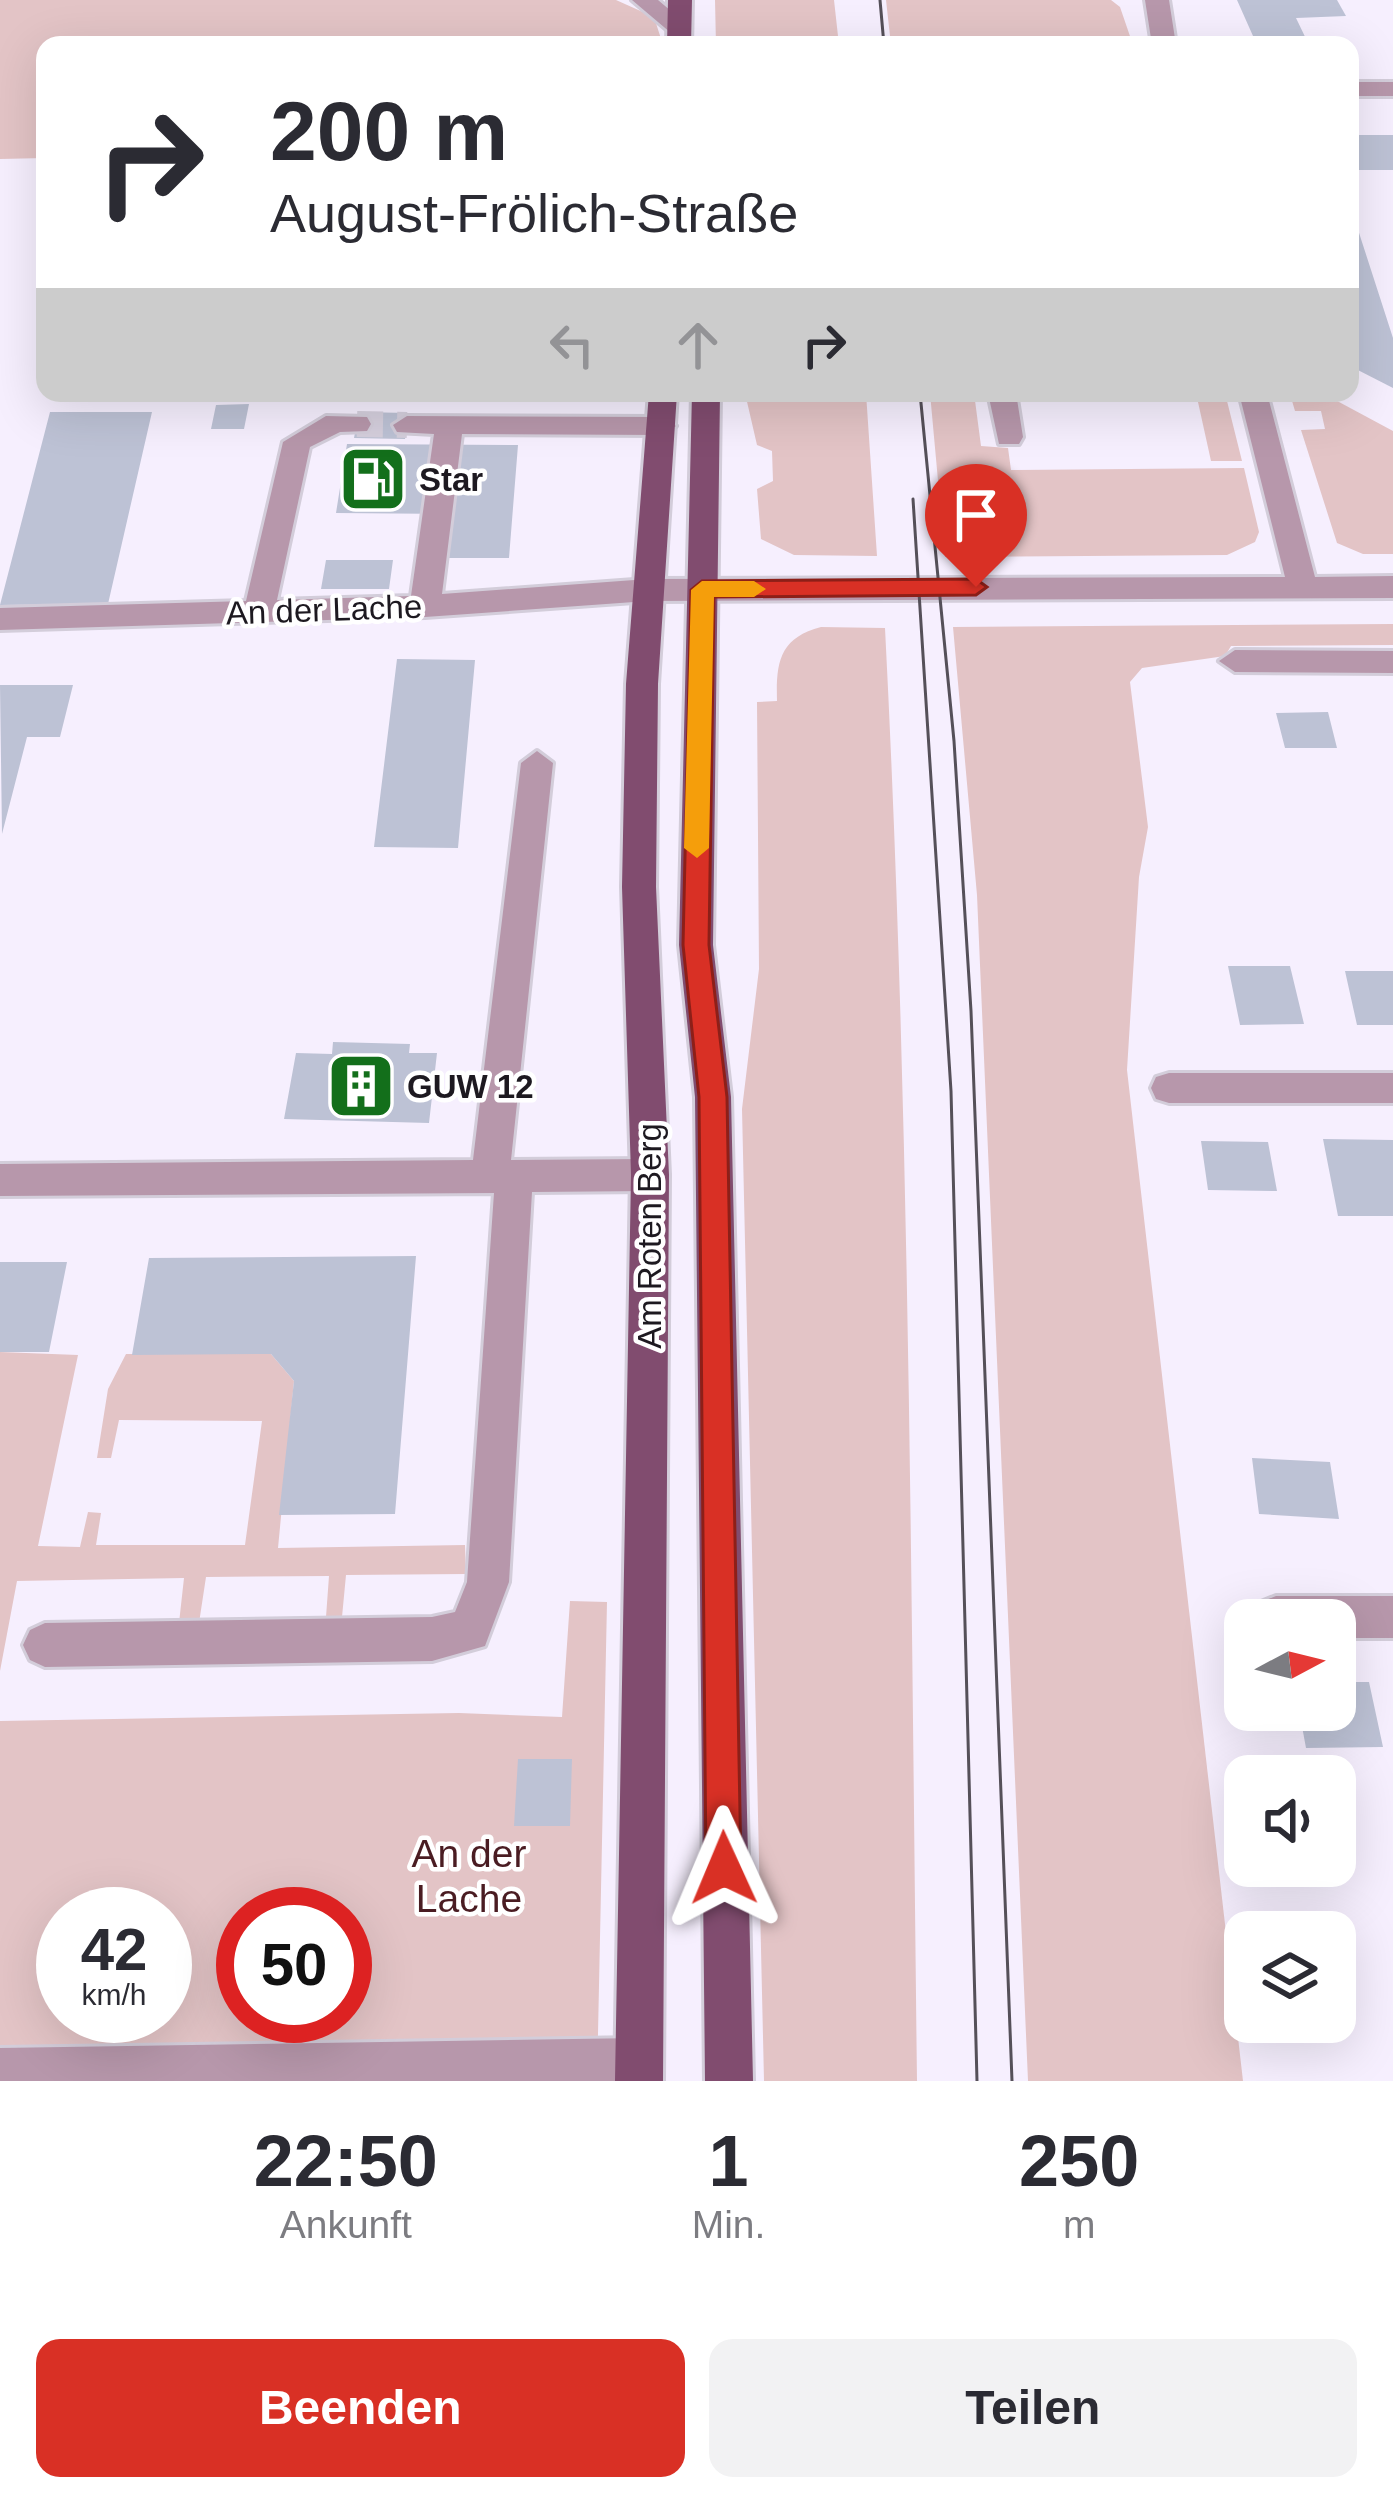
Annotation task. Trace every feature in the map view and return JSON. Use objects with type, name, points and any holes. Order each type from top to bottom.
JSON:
[{"type":"main road","points":[[679,36],[680,0]]},
{"type":"main road","name":"Am Roten Berg","points":[[639,2071],[650,1175],[639,887],[648,590],[663,402]]},
{"type":"main road","name":"Am Roten Berg","points":[[706,402],[696,945],[713,1097],[729,2081]]},
{"type":"street","points":[[644,0],[678,36]]},
{"type":"street","points":[[1157,0],[1163,36]]},
{"type":"street","points":[[1359,89],[1393,89]]},
{"type":"street","points":[[1003,402],[1009,437]]},
{"type":"street","points":[[1255,402],[1302,586]]},
{"type":"street","points":[[259,611],[297,442],[336,423],[357,424]]},
{"type":"street","points":[[407,425],[662,425]]},
{"type":"street","points":[[425,606],[449,425]]},
{"type":"street","name":"An der Lache","points":[[0,619],[425,606],[648,590],[1393,587]]},
{"type":"street","points":[[1235,661],[1393,662]]},
{"type":"street","points":[[45,1645],[432,1640],[470,1631],[488,1582],[502,1177],[537,763]]},
{"type":"street","points":[[1169,1088],[1393,1088]]},
{"type":"street","points":[[0,1180],[650,1175]]},
{"type":"street","points":[[1356,1617],[1393,1617]]},
{"type":"street","points":[[0,2072],[639,2071]]},
{"type":"green space","points":[[0,0],[616,0],[654,17],[660,36],[36,36],[36,158],[0,159]]},
{"type":"green space","points":[[715,0],[834,0],[838,36],[716,36]]},
{"type":"green space","points":[[886,0],[1111,0],[1120,7],[1130,36],[890,36]]},
{"type":"green space","points":[[747,402],[867,402],[877,556],[794,555],[761,539],[757,489],[773,481],[772,451],[757,445]]},
{"type":"green space","points":[[931,402],[975,402],[981,446],[1008,448],[1011,470],[1244,468],[1259,532],[1255,542],[1227,555],[945,557]]},
{"type":"green space","points":[[1198,402],[1227,402],[1242,461],[1211,461]]},
{"type":"green space","points":[[1292,402],[1339,402],[1393,431],[1393,554],[1363,554],[1337,543],[1301,430],[1325,429],[1321,411],[1295,411]]},
{"type":"green space","points":[[1393,624],[1393,645],[1231,646],[1225,656],[1142,668],[1130,682],[1148,827],[1139,877],[1127,1070],[1224,1915],[1224,2043],[1239,2043],[1243,2081],[1028,2081],[977,895],[953,627]]},
{"type":"green space","points":[[821,627],[885,628],[905,1173],[917,2081],[764,2081],[742,1109],[759,969],[757,702],[777,701],[779,664],[788,645]]},
{"type":"green space","points":[[0,1352],[78,1355],[38,1546],[80,1547],[88,1512],[101,1513],[96,1545],[245,1545],[262,1421],[119,1420],[111,1458],[97,1458],[108,1389],[126,1354],[271,1354],[294,1381],[278,1548],[465,1545],[466,1574],[346,1575],[342,1617],[326,1617],[329,1576],[206,1577],[199,1623],[179,1623],[184,1578],[17,1581],[0,1671]]},
{"type":"green space","name":"An der Lache","points":[[570,1601],[607,1602],[597,2081],[0,2081],[0,1721],[459,1713],[562,1717]]},
{"type":"building","points":[[1237,0],[1337,0],[1346,16],[1296,18],[1305,36],[1253,36]]},
{"type":"building","points":[[1359,135],[1393,135],[1393,170],[1359,170]]},
{"type":"building","points":[[1359,233],[1393,338],[1393,388],[1359,371]]},
{"type":"building","points":[[249,404],[244,429],[211,429],[216,405]]},
{"type":"building","points":[[50,412],[152,412],[108,604],[0,605]]},
{"type":"building","points":[[359,412],[409,413],[405,439],[354,438]]},
{"type":"building","points":[[347,444],[518,445],[509,558],[449,558],[453,514],[336,513]]},
{"type":"building","points":[[326,560],[393,560],[389,589],[321,589]]},
{"type":"building","points":[[397,659],[475,660],[458,848],[374,847]]},
{"type":"building","points":[[0,685],[73,685],[60,737],[27,737],[2,834]]},
{"type":"building","points":[[1328,712],[1337,748],[1285,748],[1276,713]]},
{"type":"building","points":[[1228,966],[1290,966],[1304,1024],[1240,1025]]},
{"type":"building","points":[[1345,971],[1393,971],[1393,1025],[1357,1025]]},
{"type":"building","name":"GUW 12","points":[[333,1042],[410,1044],[409,1053],[437,1053],[429,1123],[284,1119],[296,1053],[332,1054]]},
{"type":"building","points":[[1323,1139],[1393,1140],[1393,1216],[1338,1216]]},
{"type":"building","points":[[1201,1141],[1268,1142],[1277,1191],[1208,1190]]},
{"type":"building","points":[[416,1256],[395,1514],[279,1515],[294,1381],[271,1354],[132,1355],[149,1258]]},
{"type":"building","points":[[0,1262],[67,1262],[49,1352],[0,1352]]},
{"type":"building","points":[[1252,1458],[1330,1462],[1339,1519],[1259,1514]]},
{"type":"building","points":[[1356,1682],[1369,1682],[1383,1747],[1306,1748],[1303,1731],[1356,1731]]},
{"type":"building","points":[[518,1759],[572,1759],[570,1826],[514,1826]]},
{"type":"tunnel","points":[[357,424],[407,425]]},
{"type":"tram line","points":[[880,0],[883,36]]},
{"type":"tram line","points":[[921,402],[954,741],[971,1011],[1012,2081]]},
{"type":"tram line","points":[[913,499],[951,1091],[977,2081]]},
{"type":"slow traffic","points":[[697,848],[702,590],[754,589]]},
{"type":"place","name":"Star","points":[[373,479]]},
{"type":"place","name":"GUW 12","points":[[361,1086]]},
{"type":"route","points":[[724,1868],[713,1097],[696,945],[702,590],[976,587]]}]
